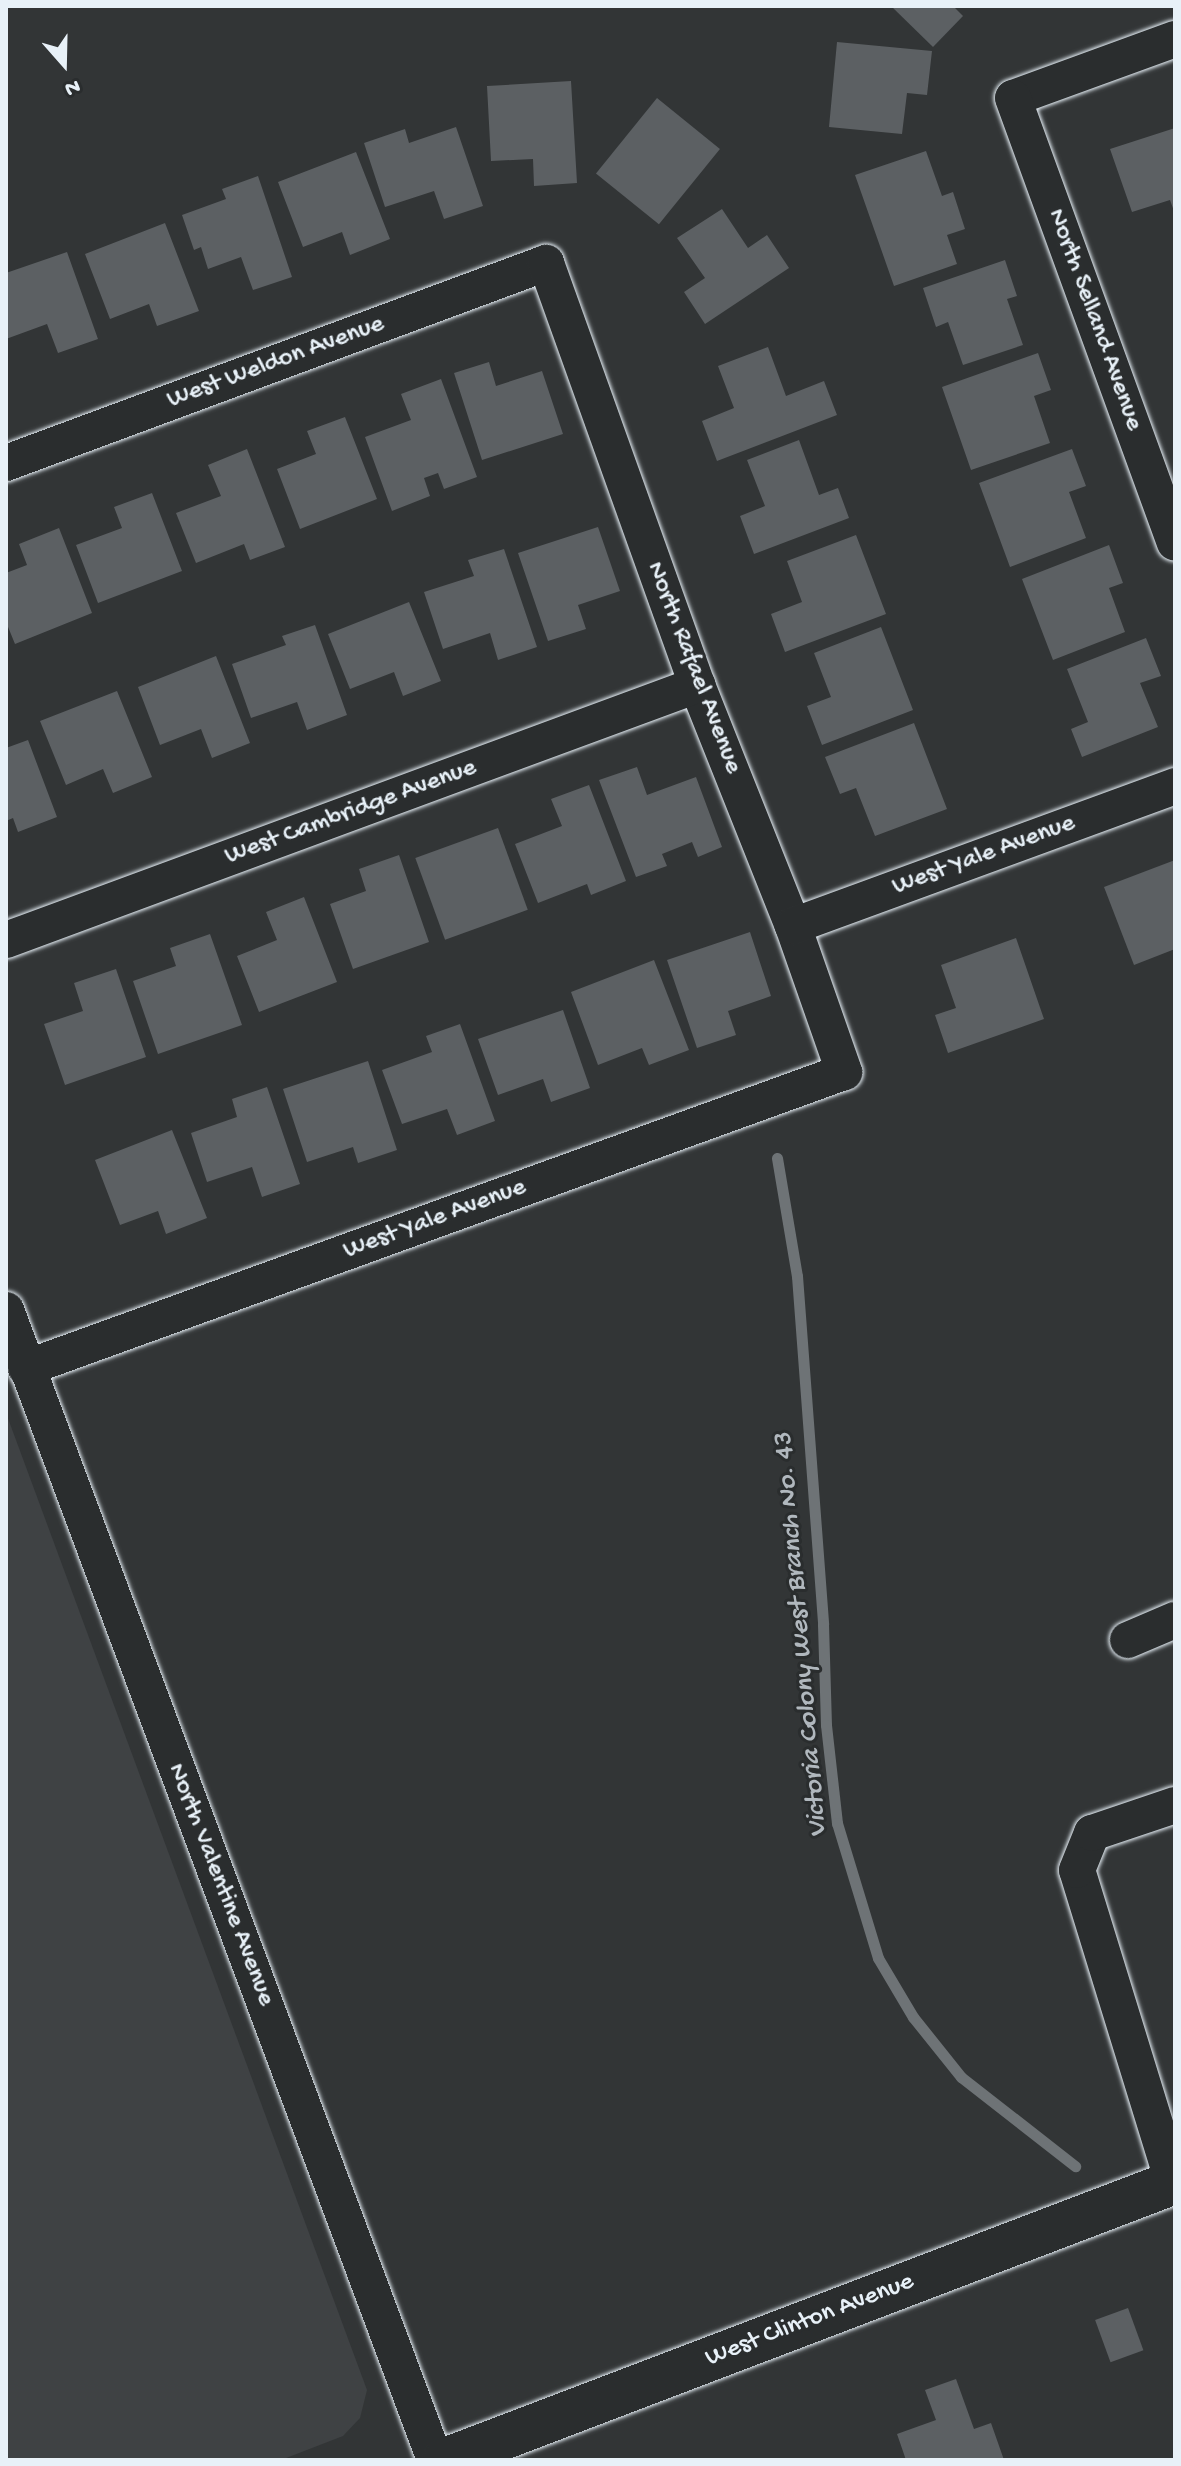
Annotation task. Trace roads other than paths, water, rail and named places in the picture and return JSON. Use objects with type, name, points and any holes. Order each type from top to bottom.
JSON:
[{"type":"main road","name":"West Clinton Avenue","points":[[445,2460],[1174,2182]]},
{"type":"street","name":"North Selland Avenue","points":[[1171,520],[1013,98],[1175,39]]},
{"type":"street","name":"West Weldon Avenue","points":[[6,463],[546,263]]},
{"type":"street","name":"North Rafael Avenue","points":[[546,263],[697,685],[793,926],[844,1072]]},
{"type":"street","name":"West Cambridge Avenue","points":[[6,940],[697,685]]},
{"type":"street","name":"West Yale Avenue","points":[[793,926],[1175,786]]},
{"type":"street","name":"West Yale Avenue","points":[[26,1368],[844,1072]]},
{"type":"street","name":"North Valentine Avenue","points":[[6,1310],[435,2460]]},
{"type":"street","points":[[1128,1640],[1175,1620]]},
{"type":"street","points":[[1174,2182],[1164,2115],[1077,1870],[1092,1833],[1175,1805]]},
{"type":"waterway","name":"Victoria Colony West Branch No. 43","points":[[777,1158],[797,1276],[823,1624],[826,1725],[837,1823],[878,1958],[913,2017],[961,2077],[1075,2166]]}]
